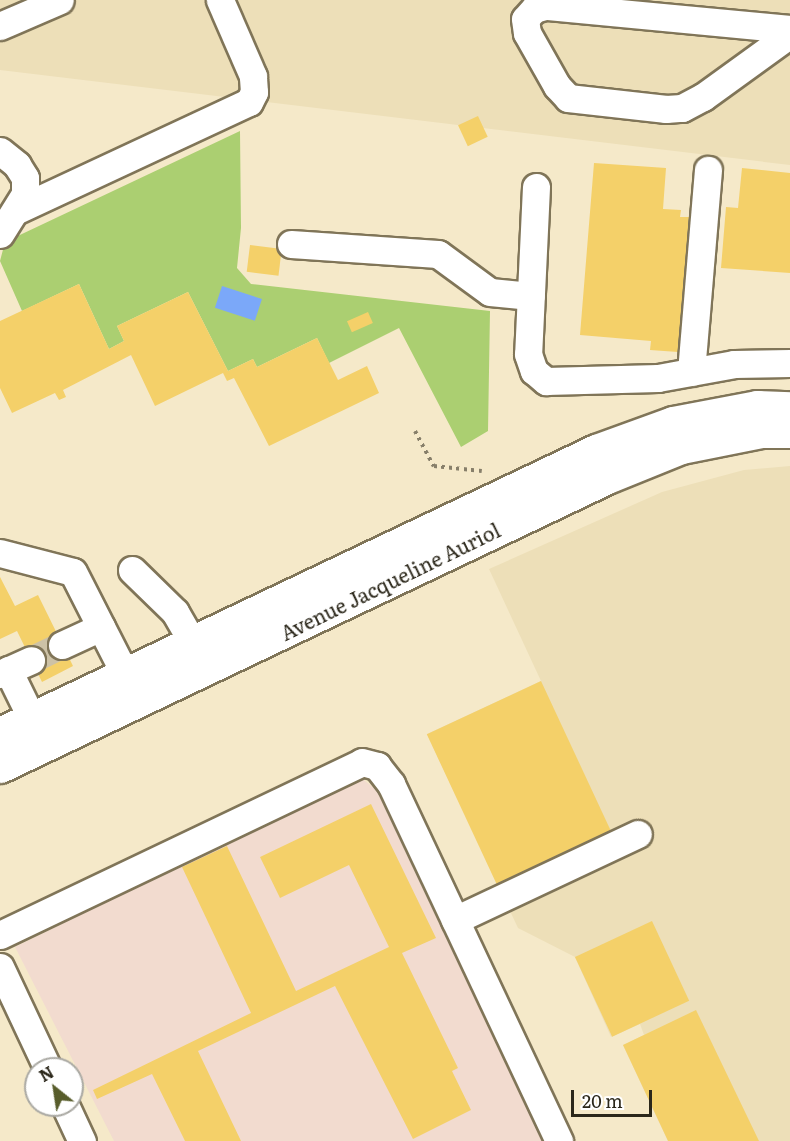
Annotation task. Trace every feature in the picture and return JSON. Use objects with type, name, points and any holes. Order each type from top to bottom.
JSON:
[{"type":"main road","name":"Avenue Jacqueline Auriol","points":[[0,734],[596,451],[673,423],[757,407],[790,408]]},
{"type":"main road","name":"Avenue Jacqueline Auriol","points":[[0,766],[607,477],[681,447],[762,431],[790,431]]},
{"type":"street","points":[[0,27],[60,0]]},
{"type":"street","points":[[15,211],[249,102],[254,92],[253,76],[220,0]]},
{"type":"street","points":[[545,6],[790,32],[703,98],[682,108],[666,109],[568,98],[557,86],[527,33],[525,19],[534,9],[545,6]]},
{"type":"street","points":[[0,151],[17,165],[25,178],[25,194],[0,234]]},
{"type":"street","points":[[691,372],[708,170]]},
{"type":"street","points":[[536,187],[528,354],[534,371],[546,381],[658,378],[734,364],[790,363]]},
{"type":"street","points":[[291,244],[438,254],[490,292],[531,296]]},
{"type":"street","points":[[0,553],[73,572],[126,676]]},
{"type":"street","points":[[132,570],[175,612],[193,644]]},
{"type":"street","points":[[62,645],[101,627]]},
{"type":"street","points":[[13,668],[33,719]]},
{"type":"street","points":[[0,935],[362,762],[377,766],[391,784],[559,1141]]},
{"type":"street","points":[[455,920],[638,834]]},
{"type":"street","points":[[0,967],[42,1057]]},
{"type":"street","points":[[71,1117],[82,1141]]},
{"type":"path","points":[[415,431],[434,466],[487,472]]},
{"type":"shaded area","points":[[0,0],[790,0],[790,165],[0,70]]},
{"type":"shaded area","points":[[790,466],[790,1141],[668,1141],[623,1045],[644,1035],[640,1024],[611,1037],[575,957],[518,928],[427,734],[541,681],[489,569],[662,492],[744,470]]},
{"type":"shaded area","points":[[360,777],[379,792],[546,1141],[114,1141],[84,1082],[84,1057],[71,1057],[15,947]]},
{"type":"green space","points":[[240,131],[241,228],[237,268],[251,284],[490,311],[488,431],[461,447],[399,328],[329,363],[317,338],[257,367],[253,359],[228,371],[188,292],[117,326],[124,341],[109,349],[79,284],[22,311],[0,261],[5,242]]},
{"type":"water","points":[[222,286],[262,299],[255,321],[215,308]]},
{"type":"building","points":[[478,116],[488,137],[468,146],[458,125]]},
{"type":"building","points":[[594,163],[666,168],[663,209],[681,210],[680,217],[689,217],[678,352],[650,350],[651,341],[580,335]]},
{"type":"building","points":[[742,168],[790,173],[790,273],[721,268],[726,207],[738,208]]},
{"type":"building","points":[[250,245],[282,249],[278,276],[247,272]]},
{"type":"building","points":[[79,284],[109,349],[124,341],[117,326],[188,292],[228,371],[253,359],[257,367],[317,338],[338,380],[367,366],[379,393],[269,446],[234,378],[227,381],[223,373],[155,406],[131,355],[63,390],[66,397],[59,400],[55,393],[12,413],[0,388],[0,321]]},
{"type":"building","points":[[368,312],[373,323],[352,332],[347,321]]},
{"type":"building","points":[[0,577],[15,606],[38,595],[73,666],[42,682],[17,631],[0,639]]},
{"type":"building","points":[[541,681],[612,834],[498,887],[427,734]]},
{"type":"building","points":[[371,804],[436,938],[402,953],[458,1068],[452,1071],[471,1110],[413,1139],[335,986],[198,1051],[241,1141],[185,1141],[152,1074],[97,1099],[93,1090],[251,1013],[182,867],[227,846],[296,991],[389,947],[349,865],[280,898],[260,857]]},
{"type":"building","points":[[652,921],[689,1001],[612,1037],[575,957]]},
{"type":"building","points":[[696,1010],[759,1141],[668,1141],[623,1045]]},
{"type":"tunnel","points":[[31,660],[62,645]]}]
